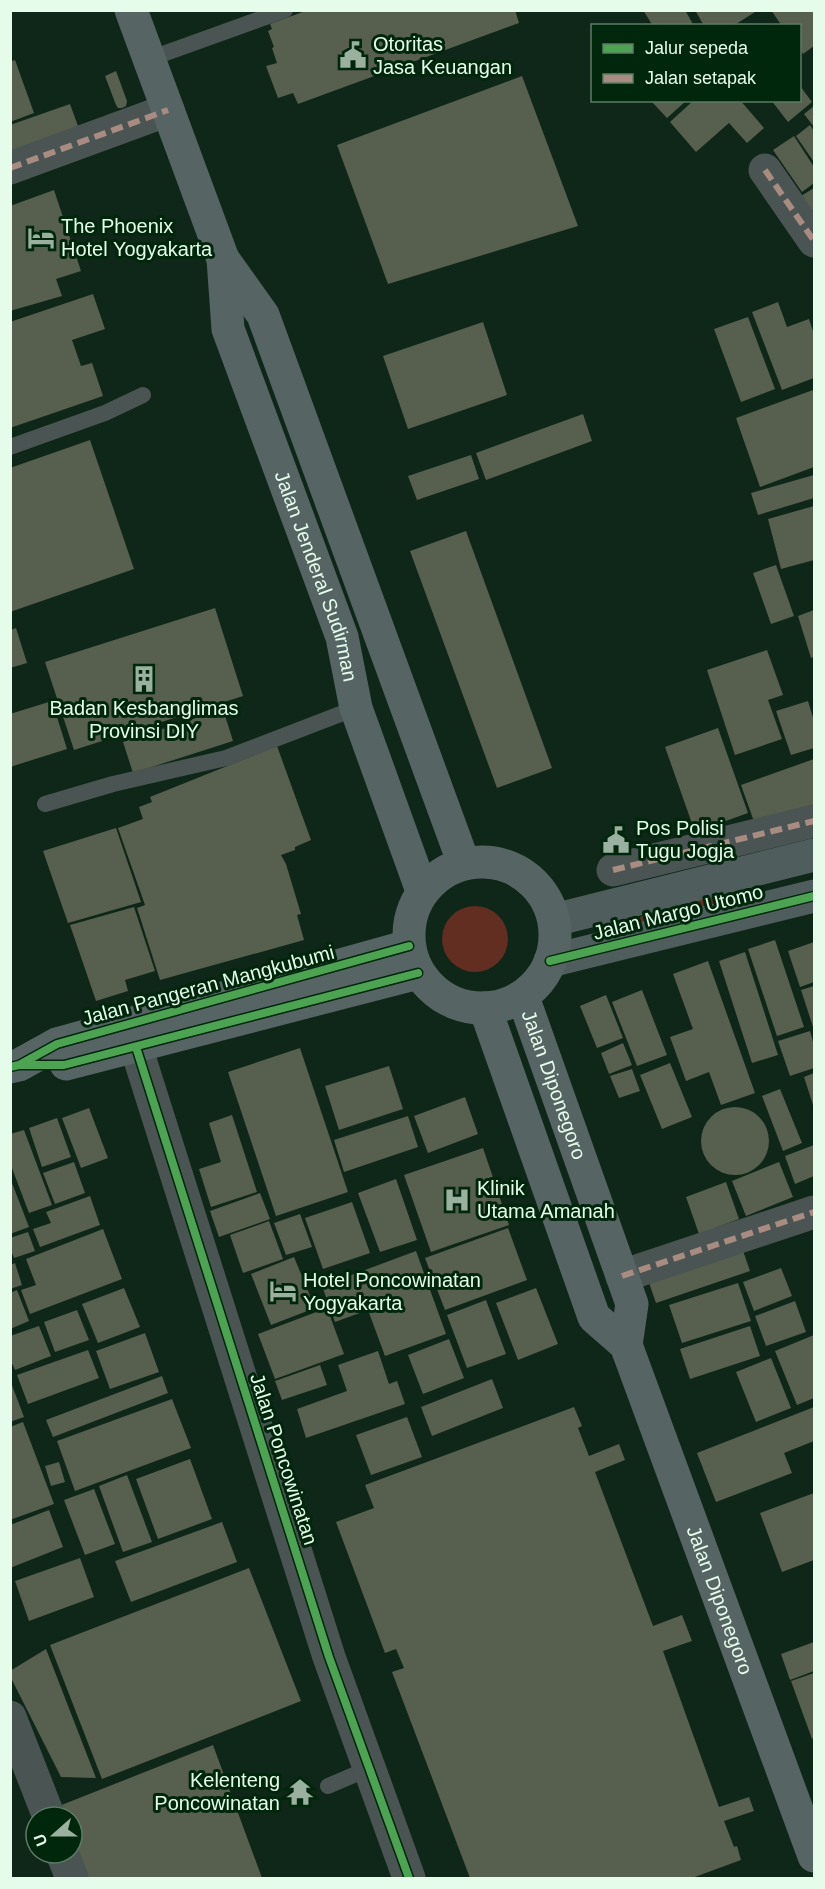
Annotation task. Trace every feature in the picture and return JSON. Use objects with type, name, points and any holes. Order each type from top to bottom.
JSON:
[{"type":"main road","name":"Jalan Jenderal Sudirman","points":[[131,10],[223,259],[263,315],[464,864]]},
{"type":"main road","name":"Jalan Jenderal Sudirman","points":[[223,259],[228,329],[342,637],[356,708],[422,891]]},
{"type":"main road","points":[[306,540],[342,527]]},
{"type":"main road","name":"Jalan Margo Utomo","points":[[554,920],[814,855]]},
{"type":"main road","points":[[490,862],[514,869],[533,883],[546,902],[554,920],[555,934],[550,961],[540,980],[524,997],[505,1005],[485,1008],[470,1008],[448,1000],[428,985],[413,959],[411,914],[422,891],[441,874],[464,864],[490,862]]},
{"type":"main road","points":[[755,870],[765,908]]},
{"type":"main road","name":"Jalan Margo Utomo","points":[[550,961],[814,896]]},
{"type":"main road","name":"Jalan Pangeran Mangkubumi","points":[[15,1066],[64,1065],[136,1047],[413,959]]},
{"type":"main road","name":"Jalan Pangeran Mangkubumi","points":[[15,1066],[57,1044],[413,959]]},
{"type":"main road","name":"Jalan Diponegoro","points":[[524,997],[632,1304],[626,1345],[814,1856]]},
{"type":"main road","name":"Jalan Diponegoro","points":[[485,1008],[594,1317],[626,1345]]},
{"type":"street","points":[[10,168],[168,110]]},
{"type":"street","points":[[765,170],[814,241]]},
{"type":"street","points":[[613,870],[814,820]]},
{"type":"street","name":"Jalan Poncowinatan","points":[[136,1047],[329,1657],[409,1878]]},
{"type":"street","points":[[622,1276],[814,1212]]},
{"type":"street","points":[[10,1717],[44,1805]]},
{"type":"lane","points":[[149,59],[285,10]]},
{"type":"lane","points":[[10,447],[105,412],[143,395]]},
{"type":"lane","points":[[45,804],[113,784],[226,758],[356,708]]},
{"type":"lane","points":[[328,1786],[370,1768]]},
{"type":"shaded area","points":[[732,891],[738,895],[737,898],[640,924],[638,921],[641,916]]},
{"type":"shaded area","points":[[475,906],[488,908],[503,921],[508,939],[506,952],[493,967],[475,972],[462,970],[447,957],[442,939],[444,926],[457,911]]},
{"type":"building","name":"Otoritas Jasa Keuangan","points":[[308,10],[515,10],[519,23],[298,104],[293,93],[278,98],[266,66],[277,63],[268,31],[272,29],[270,24]]},
{"type":"building","points":[[643,10],[685,10],[693,24],[652,24]]},
{"type":"building","points":[[695,10],[754,10],[755,12],[736,24],[703,24]]},
{"type":"building","points":[[771,10],[814,10],[814,46],[803,54],[801,24],[781,24]]},
{"type":"building","points":[[15,60],[34,113],[10,122],[10,62]]},
{"type":"building","points":[[116,71],[127,101],[126,106],[122,108],[116,105],[105,76]]},
{"type":"building","points":[[522,76],[578,226],[388,284],[337,145]]},
{"type":"building","points":[[801,87],[812,102],[788,122],[773,102],[801,102]]},
{"type":"building","points":[[652,102],[685,102],[667,118]]},
{"type":"building","points":[[692,102],[742,102],[764,128],[747,143],[729,123],[696,152],[670,122]]},
{"type":"building","points":[[70,104],[82,137],[10,162],[10,125]]},
{"type":"building","points":[[814,106],[814,127],[804,114]]},
{"type":"building","points":[[810,125],[814,131],[814,162],[796,136]]},
{"type":"building","points":[[794,136],[814,167],[814,183],[802,192],[773,150]]},
{"type":"building","points":[[814,188],[814,219],[801,196]]},
{"type":"building","name":"The Phoenix Hotel Yogyakarta","points":[[54,190],[81,271],[56,279],[62,296],[10,311],[10,206]]},
{"type":"building","points":[[93,294],[105,329],[72,340],[81,366],[92,363],[103,396],[10,428],[10,322]]},
{"type":"building","points":[[778,302],[787,327],[809,319],[814,334],[814,378],[782,390],[752,312]]},
{"type":"building","points":[[748,317],[775,389],[741,402],[714,329]]},
{"type":"building","points":[[483,322],[507,395],[408,429],[383,356]]},
{"type":"building","points":[[813,390],[814,467],[760,487],[736,418]]},
{"type":"building","points":[[583,414],[592,441],[486,480],[476,453]]},
{"type":"building","points":[[90,440],[134,569],[10,612],[10,468]]},
{"type":"building","points":[[471,455],[479,479],[417,500],[408,476]]},
{"type":"building","points":[[814,475],[814,498],[758,515],[751,493]]},
{"type":"building","points":[[814,506],[814,560],[781,569],[768,519]]},
{"type":"building","points":[[466,531],[552,768],[497,788],[410,551]]},
{"type":"building","points":[[776,565],[794,616],[771,624],[753,573]]},
{"type":"building","name":"Badan Kesbanglimas Provinsi DIY","points":[[215,608],[243,696],[74,750],[45,662]]},
{"type":"building","points":[[814,610],[814,657],[811,658],[798,616]]},
{"type":"building","points":[[16,628],[27,663],[10,668],[10,630]]},
{"type":"building","points":[[767,650],[783,695],[768,700],[782,739],[735,755],[707,670]]},
{"type":"building","points":[[52,701],[67,749],[10,767],[10,714]]},
{"type":"building","points":[[808,701],[814,721],[814,748],[791,755],[776,711]]},
{"type":"building","points":[[223,709],[233,741],[133,773],[123,742]]},
{"type":"building","points":[[718,728],[748,813],[695,832],[665,747]]},
{"type":"building","points":[[277,746],[311,840],[281,855],[286,864],[301,914],[297,915],[304,940],[160,980],[137,908],[145,905],[118,828],[143,819],[139,807],[152,802],[150,797]]},
{"type":"building","points":[[814,759],[814,810],[757,830],[741,785]]},
{"type":"building","points":[[116,828],[141,902],[68,923],[43,851]]},
{"type":"building","points":[[134,907],[155,971],[125,980],[128,991],[96,1001],[70,925]]},
{"type":"building","points":[[775,940],[804,1027],[777,1036],[748,949]]},
{"type":"building","points":[[814,942],[814,982],[800,987],[788,951]]},
{"type":"building","points":[[745,952],[778,1055],[752,1063],[719,961]]},
{"type":"building","points":[[708,961],[755,1093],[721,1105],[709,1072],[686,1081],[670,1037],[693,1029],[673,974]]},
{"type":"building","points":[[814,986],[814,1030],[801,990]]},
{"type":"building","points":[[642,990],[667,1055],[637,1066],[612,1002]]},
{"type":"building","points":[[606,995],[623,1038],[597,1048],[580,1006]]},
{"type":"building","points":[[810,1031],[814,1045],[814,1068],[790,1076],[778,1041]]},
{"type":"building","points":[[623,1043],[632,1065],[609,1074],[601,1053]]},
{"type":"building","points":[[300,1048],[348,1192],[276,1216],[228,1072]]},
{"type":"building","points":[[670,1063],[692,1117],[662,1129],[640,1075]]},
{"type":"building","points":[[389,1066],[403,1109],[339,1130],[325,1086]]},
{"type":"building","points":[[632,1069],[640,1091],[619,1098],[610,1076]]},
{"type":"building","points":[[814,1073],[814,1108],[804,1077]]},
{"type":"building","points":[[780,1089],[802,1143],[783,1151],[762,1096]]},
{"type":"building","points":[[465,1097],[478,1134],[428,1153],[414,1116]]},
{"type":"building","points":[[735,1107],[748,1110],[759,1117],[766,1128],[769,1141],[766,1154],[759,1165],[748,1172],[735,1175],[722,1172],[711,1165],[704,1154],[701,1141],[704,1128],[711,1117],[722,1110]]},
{"type":"building","points":[[89,1108],[108,1158],[81,1168],[62,1118]]},
{"type":"building","points":[[232,1115],[257,1192],[211,1207],[199,1169],[221,1162],[209,1123]]},
{"type":"building","points":[[408,1116],[418,1147],[344,1172],[334,1140]]},
{"type":"building","points":[[57,1118],[71,1157],[42,1167],[29,1128]]},
{"type":"building","points":[[24,1130],[52,1205],[29,1213],[10,1163],[10,1134]]},
{"type":"building","points":[[814,1145],[814,1176],[795,1184],[785,1156]]},
{"type":"building","name":"Klinik Utama Amanah","points":[[483,1148],[509,1225],[431,1252],[404,1175]]},
{"type":"building","points":[[74,1162],[85,1193],[55,1204],[43,1173]]},
{"type":"building","points":[[779,1162],[793,1197],[746,1216],[732,1181]]},
{"type":"building","points":[[396,1179],[417,1240],[380,1252],[358,1193]]},
{"type":"building","points":[[726,1182],[739,1219],[699,1234],[686,1197]]},
{"type":"building","points":[[10,1183],[12,1183],[29,1227],[10,1234]]},
{"type":"building","points":[[260,1193],[270,1219],[219,1237],[210,1211]]},
{"type":"building","points":[[90,1196],[100,1225],[40,1247],[33,1229],[51,1223],[46,1212]]},
{"type":"building","points":[[352,1202],[370,1253],[323,1269],[305,1218]]},
{"type":"building","points":[[300,1214],[312,1247],[286,1255],[274,1223]]},
{"type":"building","points":[[269,1221],[283,1259],[243,1273],[230,1235]]},
{"type":"building","points":[[508,1228],[527,1280],[445,1310],[425,1258]]},
{"type":"building","points":[[103,1229],[122,1279],[30,1314],[21,1290],[36,1285],[26,1259]]},
{"type":"building","points":[[28,1232],[35,1251],[14,1258],[10,1248],[10,1238]]},
{"type":"building","points":[[740,1242],[750,1271],[656,1303],[646,1274]]},
{"type":"building","points":[[416,1251],[446,1334],[385,1356],[368,1310],[335,1322],[322,1286]]},
{"type":"building","name":"Hotel Poncowinatan Yogyakarta","points":[[294,1257],[315,1308],[271,1325],[251,1274]]},
{"type":"building","points":[[15,1263],[22,1285],[10,1289],[10,1265]]},
{"type":"building","points":[[781,1268],[792,1296],[754,1311],[743,1282]]},
{"type":"building","points":[[738,1283],[751,1321],[682,1343],[669,1305]]},
{"type":"building","points":[[124,1288],[140,1327],[98,1343],[82,1304]]},
{"type":"building","points":[[536,1288],[558,1344],[518,1360],[496,1303]]},
{"type":"building","points":[[17,1290],[29,1321],[10,1329],[10,1293]]},
{"type":"building","points":[[486,1300],[506,1354],[467,1368],[447,1315]]},
{"type":"building","points":[[795,1301],[806,1332],[766,1346],[755,1316]]},
{"type":"building","points":[[327,1308],[344,1354],[275,1379],[258,1334]]},
{"type":"building","points":[[77,1310],[89,1340],[55,1352],[44,1322]]},
{"type":"building","points":[[39,1326],[51,1356],[15,1370],[10,1359],[10,1336]]},
{"type":"building","points":[[750,1326],[760,1356],[690,1379],[680,1349]]},
{"type":"building","points":[[145,1333],[159,1372],[110,1389],[96,1351]]},
{"type":"building","points":[[814,1335],[814,1398],[797,1405],[775,1351]]},
{"type":"building","points":[[449,1339],[464,1378],[423,1394],[408,1355]]},
{"type":"building","points":[[88,1350],[99,1378],[28,1404],[17,1375]]},
{"type":"building","points":[[378,1351],[389,1384],[397,1381],[405,1404],[306,1438],[297,1409],[347,1391],[338,1365]]},
{"type":"building","points":[[771,1358],[791,1408],[756,1422],[736,1372]]},
{"type":"building","points":[[320,1365],[327,1385],[282,1400],[275,1381]]},
{"type":"building","points":[[162,1376],[168,1393],[53,1437],[46,1420]]},
{"type":"building","points":[[492,1379],[503,1408],[432,1436],[421,1407]]},
{"type":"building","points":[[10,1380],[24,1417],[10,1422]]},
{"type":"building","points":[[172,1399],[191,1448],[75,1491],[57,1441]]},
{"type":"building","points":[[574,1407],[582,1426],[578,1428],[589,1456],[619,1444],[625,1460],[595,1472],[653,1626],[682,1615],[692,1641],[663,1651],[719,1807],[749,1797],[754,1811],[724,1821],[734,1847],[737,1846],[741,1860],[692,1878],[470,1878],[392,1672],[404,1668],[396,1649],[385,1653],[336,1522],[374,1508],[365,1485]]},
{"type":"building","points":[[814,1407],[814,1441],[784,1453],[792,1473],[716,1502],[697,1453]]},
{"type":"building","points":[[407,1417],[422,1457],[371,1475],[356,1435]]},
{"type":"building","points":[[23,1422],[54,1504],[10,1520],[10,1427]]},
{"type":"building","points":[[190,1459],[212,1519],[158,1539],[136,1479]]},
{"type":"building","points":[[59,1462],[65,1482],[51,1486],[45,1466]]},
{"type":"building","points":[[127,1475],[152,1542],[123,1552],[99,1486]]},
{"type":"building","points":[[94,1489],[115,1544],[85,1555],[64,1500]]},
{"type":"building","points":[[814,1493],[814,1560],[782,1572],[760,1513]]},
{"type":"building","points":[[49,1510],[63,1547],[10,1568],[10,1525]]},
{"type":"building","points":[[222,1522],[237,1562],[131,1602],[115,1561]]},
{"type":"building","points":[[80,1558],[94,1597],[29,1621],[15,1581]]},
{"type":"building","points":[[249,1568],[301,1701],[102,1779],[50,1645]]},
{"type":"building","points":[[814,1642],[814,1671],[790,1680],[781,1654]]},
{"type":"building","points":[[46,1649],[96,1778],[61,1777],[10,1676],[10,1671]]},
{"type":"building","points":[[814,1673],[814,1738],[812,1739],[791,1681]]},
{"type":"building","points":[[213,1745],[262,1878],[87,1878],[82,1865],[84,1865],[84,1805],[62,1805]]},
{"type":"marked path","points":[[10,168],[168,110]]},
{"type":"marked path","points":[[765,170],[814,241]]},
{"type":"marked path","points":[[613,870],[814,821]]},
{"type":"marked path","points":[[622,1276],[814,1212]]},
{"type":"cycle path","points":[[550,961],[814,896]]},
{"type":"cycle path","points":[[10,1067],[19,1065],[57,1044],[409,946]]},
{"type":"cycle path","points":[[22,1065],[64,1065],[418,973]]},
{"type":"cycle path","points":[[136,1047],[329,1657],[409,1878]]},
{"type":"place","name":"Otoritas Jasa Keuangan","points":[[353,55]]},
{"type":"place","name":"The Phoenix Hotel Yogyakarta","points":[[41,238]]},
{"type":"place","name":"Badan Kesbanglimas Provinsi DIY","points":[[144,679]]},
{"type":"place","name":"Pos Polisi Tugu Jogja","points":[[616,840]]},
{"type":"place","name":"Klinik Utama Amanah","points":[[457,1200]]},
{"type":"place","name":"Hotel Poncowinatan Yogyakarta","points":[[283,1291]]},
{"type":"place","name":"Kelenteng Poncowinatan","points":[[300,1792]]}]
